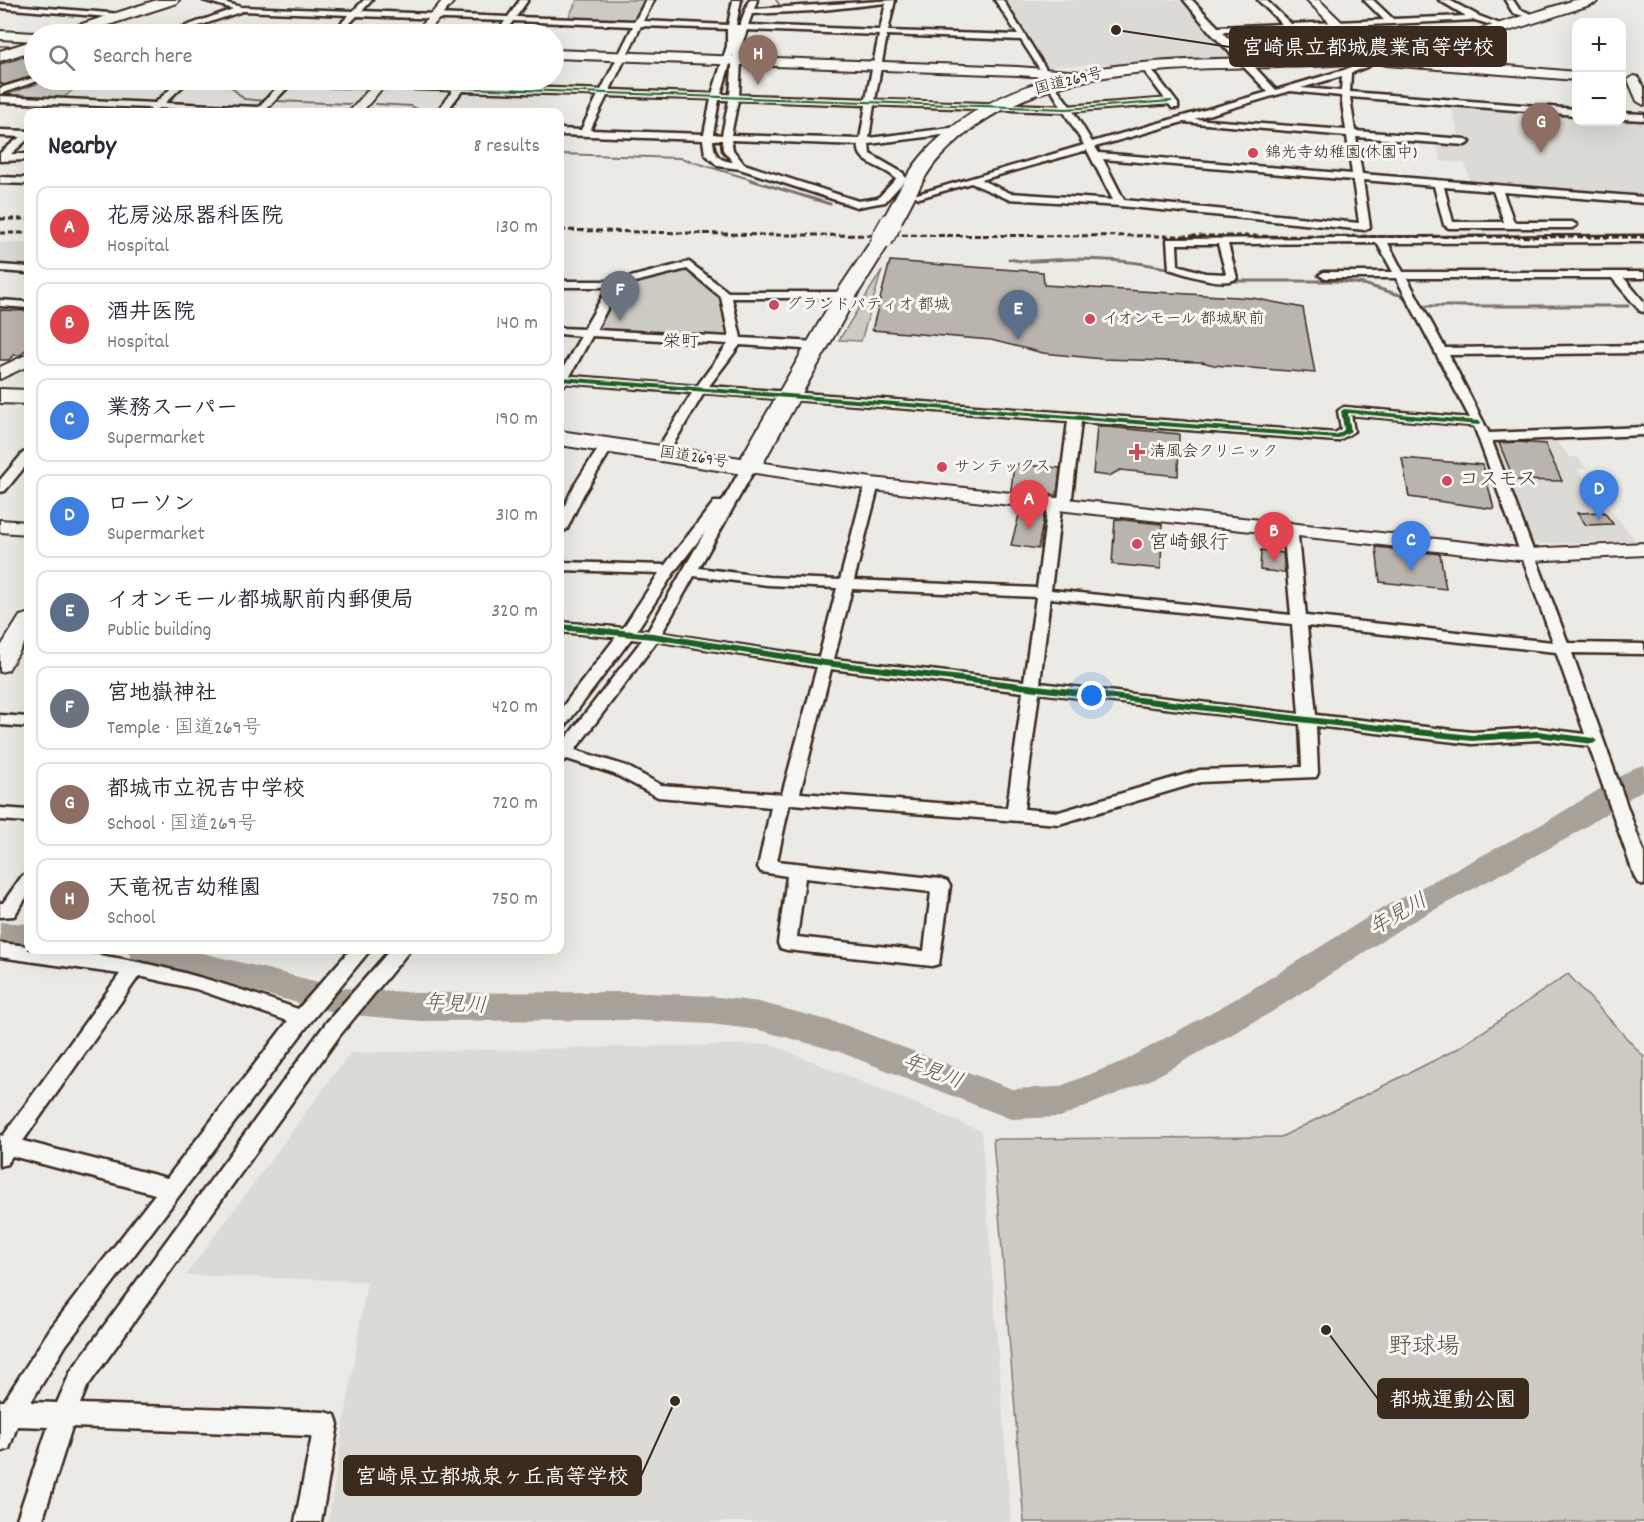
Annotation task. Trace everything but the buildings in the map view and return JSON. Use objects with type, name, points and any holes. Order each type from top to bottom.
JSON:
[{"type":"highway","points":[[97,24],[172,0]]},
{"type":"highway","points":[[109,24],[182,0]]},
{"type":"highway","name":"国道269号","points":[[564,439],[749,467],[846,295],[934,153],[958,130],[1048,78],[1146,68],[1371,57],[1442,45],[1591,0]]},
{"type":"highway","points":[[0,57],[24,49]]},
{"type":"highway","points":[[0,396],[24,397]]},
{"type":"street","points":[[14,8],[26,0]]},
{"type":"street","points":[[207,0],[242,9],[744,30],[1023,38]]},
{"type":"street","points":[[198,24],[269,0]]},
{"type":"street","points":[[345,24],[368,0]]},
{"type":"street","points":[[428,24],[449,0]]},
{"type":"street","points":[[507,24],[524,0]]},
{"type":"street","points":[[584,133],[650,0]]},
{"type":"street","points":[[737,0],[731,29],[733,32],[734,98],[726,137],[728,150],[741,166]]},
{"type":"street","points":[[750,12],[813,9],[890,0],[863,142],[866,156],[900,175],[901,179],[892,192],[880,200],[857,204],[741,166],[721,164],[708,150],[715,97],[733,60],[753,0]]},
{"type":"street","points":[[999,0],[1093,151],[1120,202]]},
{"type":"street","points":[[1188,0],[1213,30],[1274,92]]},
{"type":"street","points":[[1262,0],[1288,26]]},
{"type":"street","points":[[1312,0],[1371,57],[1388,62],[1572,76]]},
{"type":"street","points":[[1368,0],[1390,21]]},
{"type":"street","points":[[1443,0],[1476,18],[1504,27]]},
{"type":"street","points":[[1509,0],[1516,11],[1535,17]]},
{"type":"street","points":[[0,6],[122,16]]},
{"type":"street","points":[[1213,30],[1476,18]]},
{"type":"street","points":[[0,35],[24,36]]},
{"type":"street","points":[[564,54],[876,66],[1048,78]]},
{"type":"street","points":[[919,195],[1093,151],[1184,119],[1347,72],[1366,64],[1371,57]]},
{"type":"street","points":[[1146,68],[1184,119],[1465,142]]},
{"type":"street","points":[[974,181],[1008,196],[1120,202],[1365,226],[1360,178],[1345,95],[1347,72]]},
{"type":"street","points":[[1633,80],[1644,101]]},
{"type":"street","points":[[0,91],[24,84]]},
{"type":"street","points":[[153,108],[174,90]]},
{"type":"street","points":[[264,108],[279,90]]},
{"type":"street","points":[[358,108],[373,90]]},
{"type":"street","points":[[445,108],[458,90]]},
{"type":"street","points":[[517,90],[1067,109],[1171,101]]},
{"type":"street","points":[[1284,90],[1572,112]]},
{"type":"street","points":[[0,99],[138,108]]},
{"type":"street","points":[[62,108],[69,103]]},
{"type":"street","points":[[1626,116],[1644,117]]},
{"type":"street","points":[[564,132],[863,142],[958,130]]},
{"type":"street","points":[[0,132],[24,135]]},
{"type":"street","points":[[1,156],[24,138]]},
{"type":"street","points":[[1093,151],[1360,178],[1644,200]]},
{"type":"street","points":[[1,156],[24,157]]},
{"type":"street","points":[[0,180],[24,181]]},
{"type":"street","points":[[1439,185],[1449,225],[1572,225]]},
{"type":"street","points":[[1497,189],[1510,225]]},
{"type":"street","points":[[1222,241],[1232,278],[1204,276],[1173,267],[1171,241],[1644,239]]},
{"type":"street","points":[[1382,240],[1479,423],[1529,555],[1593,741],[1644,878]]},
{"type":"street","points":[[564,284],[615,284],[689,265],[726,295],[736,342],[700,390],[661,453]]},
{"type":"street","points":[[1,269],[24,270]]},
{"type":"street","points":[[1324,275],[1644,275]]},
{"type":"street","points":[[1615,275],[1644,309]]},
{"type":"street","points":[[564,374],[615,284]]},
{"type":"street","points":[[726,295],[846,295]]},
{"type":"street","points":[[0,303],[24,305]]},
{"type":"street","points":[[564,331],[817,346]]},
{"type":"street","points":[[1442,352],[1644,349]]},
{"type":"street","points":[[0,374],[24,361]]},
{"type":"street","points":[[0,380],[24,368]]},
{"type":"street","points":[[564,381],[1337,437],[1348,431],[1344,411],[1479,423]]},
{"type":"street","points":[[1015,815],[1042,593],[1075,418]]},
{"type":"street","points":[[1484,437],[1644,431]]},
{"type":"street","points":[[564,520],[576,495],[608,445]]},
{"type":"street","points":[[0,488],[24,461]]},
{"type":"street","points":[[749,467],[872,484],[1290,527],[1529,555],[1644,549]]},
{"type":"street","points":[[564,716],[627,633],[669,569],[749,467]]},
{"type":"street","points":[[564,751],[653,636],[692,571],[749,467]]},
{"type":"street","points":[[797,870],[787,943],[932,959],[941,886],[797,870],[767,867],[847,586],[872,484]]},
{"type":"street","points":[[564,493],[576,495]]},
{"type":"street","points":[[0,526],[24,528]]},
{"type":"street","points":[[564,755],[620,770],[658,791],[1059,818],[1200,776],[1310,773],[1308,720],[1290,527]]},
{"type":"street","points":[[564,566],[669,569]]},
{"type":"street","points":[[692,571],[768,581],[847,586],[1042,593],[1560,648],[1644,649]]},
{"type":"street","points":[[0,666],[24,627]]},
{"type":"street","points":[[564,627],[653,636],[825,663],[1308,720],[1472,738],[1538,734],[1593,741]]},
{"type":"street","points":[[0,720],[24,722]]},
{"type":"street","points":[[0,814],[24,816]]},
{"type":"street","points":[[0,910],[8,911],[24,887]]},
{"type":"street","points":[[0,950],[24,953]]},
{"type":"street","points":[[30,954],[135,968],[197,982],[302,1018]]},
{"type":"street","points":[[0,1440],[5,1413],[58,1338],[170,1188],[302,1018],[357,954]]},
{"type":"street","points":[[29,1522],[64,1414],[79,1378],[333,1029],[397,954]]},
{"type":"street","points":[[135,968],[2,1148],[170,1188]]},
{"type":"street","points":[[5,1413],[326,1424],[308,1522]]},
{"type":"shaded area","points":[[1003,0],[1184,0],[1237,60],[1049,66],[1043,64]]},
{"type":"shaded area","points":[[1451,105],[1572,114],[1572,126],[1626,126],[1626,117],[1644,119],[1644,197],[1470,184],[1465,163],[1441,161],[1436,142],[1461,143]]},
{"type":"shaded area","points":[[0,243],[24,243],[24,266],[0,264]]},
{"type":"shaded area","points":[[1554,438],[1569,457],[1577,457],[1586,468],[1577,469],[1636,541],[1533,544],[1492,442],[1493,439]]},
{"type":"shaded area","points":[[770,1044],[981,1131],[1011,1522],[328,1522],[367,1281],[186,1275],[350,1053]]},
{"type":"green space","points":[[577,0],[648,0],[636,23],[567,21]]},
{"type":"green space","points":[[24,88],[73,90],[61,100],[0,97]]},
{"type":"green space","points":[[689,265],[726,296],[736,342],[588,333],[615,284]]},
{"type":"green space","points":[[882,270],[861,341],[839,340]]},
{"type":"green space","name":"野球場","points":[[1568,974],[1644,1057],[1644,1522],[1024,1522],[993,1139],[1281,1137],[1457,1049]]},
{"type":"waterway","points":[[776,0],[782,8]]},
{"type":"waterway","points":[[853,3],[874,0]]},
{"type":"waterway","points":[[0,46],[14,46]]},
{"type":"waterway","points":[[19,87],[24,85]]},
{"type":"waterway","points":[[234,90],[244,99],[265,101]]},
{"type":"waterway","points":[[276,101],[350,104]]},
{"type":"waterway","points":[[376,104],[415,108]]},
{"type":"waterway","points":[[564,154],[680,158],[756,181]]},
{"type":"waterway","points":[[751,180],[830,204]]},
{"type":"waterway","points":[[1009,259],[1025,261],[1112,260],[1175,270]]},
{"type":"waterway","points":[[1224,281],[1336,281],[1363,284],[1403,296],[1407,303]]},
{"type":"waterway","points":[[1427,306],[1628,306]]},
{"type":"waterway","name":"年見川","points":[[159,954],[342,1001],[421,1007],[629,1006],[710,1010],[759,1016],[842,1038],[1011,1104],[1060,1102],[1138,1070],[1258,1003],[1305,971],[1397,915],[1557,830],[1644,775]]},
{"type":"waterway","name":"年見川","points":[[0,934],[24,936]]},
{"type":"railway","points":[[0,219],[24,219]]},
{"type":"railway","points":[[564,230],[767,235],[1644,237]]},
{"type":"railway","points":[[0,233],[24,233]]},
{"type":"cycle path","points":[[521,90],[1067,109],[1171,101]]},
{"type":"cycle path","points":[[564,379],[1337,437],[1348,431],[1344,411],[1479,423]]},
{"type":"cycle path","points":[[564,627],[653,636],[825,663],[1308,720],[1472,738],[1538,734],[1593,741]]},
{"type":"place","name":"宮崎県立都城農業高等学校","points":[[1116,30]]},
{"type":"place","name":"天竜祝吉幼稚園","points":[[758,85]]},
{"type":"place","name":"錦光寺幼稚園(休園中)","points":[[1253,153]]},
{"type":"place","name":"都城市立祝吉中学校","points":[[1541,153]]},
{"type":"place","name":"グランドパティオ 都城","points":[[774,305]]},
{"type":"place","name":"イオンモール 都城駅前","points":[[1090,319]]},
{"type":"place","name":"宮地嶽神社","points":[[620,321]]},
{"type":"place","name":"イオンモール都城駅前内郵便局","points":[[1018,340]]},
{"type":"place","name":"清風会クリニック","points":[[1137,452]]},
{"type":"place","name":"サンテックス","points":[[942,467]]},
{"type":"place","name":"コスモス","points":[[1447,481]]},
{"type":"place","name":"ローソン","points":[[1599,520]]},
{"type":"place","name":"花房泌尿器科医院","points":[[1029,530]]},
{"type":"place","name":"宮崎銀行","points":[[1137,544]]},
{"type":"place","name":"酒井医院","points":[[1274,562]]},
{"type":"place","name":"業務スーパー","points":[[1411,571]]},
{"type":"place","name":"都城運動公園","points":[[1326,1330]]},
{"type":"place","name":"宮崎県立都城泉ヶ丘高等学校","points":[[675,1401]]},
{"type":"district","name":"栄町","points":[[681,343]]}]
